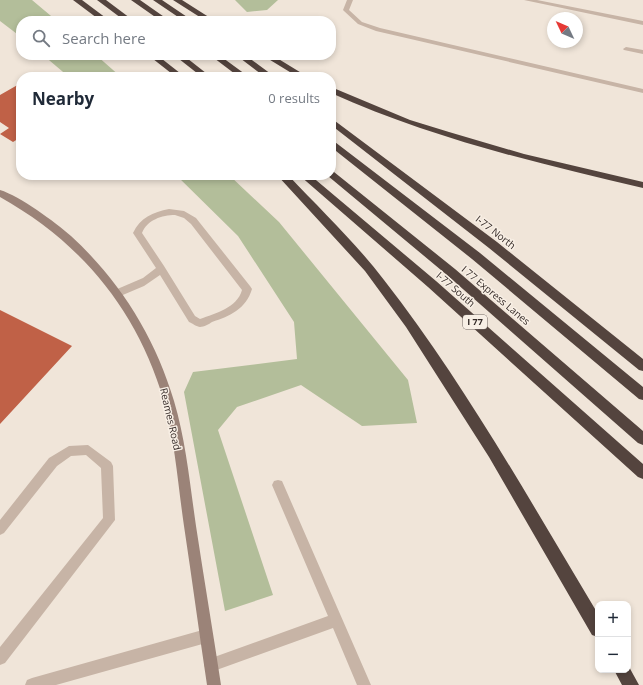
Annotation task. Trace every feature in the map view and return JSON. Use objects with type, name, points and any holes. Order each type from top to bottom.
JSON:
[{"type":"highway","points":[[77,0],[99,16]]},
{"type":"highway","points":[[101,0],[123,16]]},
{"type":"highway","points":[[135,0],[159,16]]},
{"type":"highway","points":[[157,0],[181,16]]},
{"type":"highway","points":[[178,0],[203,16]]},
{"type":"highway","points":[[159,60],[174,72]]},
{"type":"highway","points":[[185,60],[200,72]]},
{"type":"highway","points":[[221,60],[238,72]]},
{"type":"highway","points":[[247,60],[264,72]]},
{"type":"highway","points":[[275,60],[295,72]]},
{"type":"highway","points":[[336,92],[384,113],[450,137],[520,156],[643,185]]},
{"type":"highway","name":"I-77 North","points":[[336,125],[493,245],[643,366]]},
{"type":"highway","name":"I 77 Express Lanes","points":[[336,146],[476,256],[643,395]]},
{"type":"highway","name":"I 77 Express Lanes","points":[[336,178],[451,272],[643,439]]},
{"type":"highway","points":[[287,180],[350,247],[408,321],[471,416],[595,625]]},
{"type":"highway","name":"I-77 South","points":[[310,180],[432,284],[643,473]]},
{"type":"highway","points":[[624,673],[631,685]]},
{"type":"main road","name":"Reames Road","points":[[0,193],[39,216],[66,236],[94,264],[118,293],[130,312],[154,360],[170,405],[181,465],[214,685]]},
{"type":"lane","points":[[350,0],[346,10],[360,24],[378,30],[643,91]]},
{"type":"lane","points":[[527,0],[643,23]]},
{"type":"lane","points":[[626,48],[643,52]]},
{"type":"lane","points":[[162,212],[179,212],[186,215],[196,224],[242,283],[246,289],[246,298],[234,308],[200,323],[192,319],[161,268],[137,233],[138,228],[162,212]]},
{"type":"lane","points":[[118,293],[157,273],[161,268]]},
{"type":"lane","points":[[0,529],[53,462],[69,452],[88,450],[107,466],[109,520],[0,658]]},
{"type":"lane","points":[[278,485],[364,685]]},
{"type":"lane","points":[[211,665],[336,620]]},
{"type":"lane","points":[[32,685],[206,636]]},
{"type":"green space","points":[[0,0],[32,0],[51,16],[16,16],[16,33],[0,21]]},
{"type":"green space","points":[[235,0],[278,0],[267,10],[247,12]]},
{"type":"green space","points":[[49,60],[102,60],[115,72],[63,72]]},
{"type":"green space","points":[[181,180],[234,180],[279,222],[408,380],[417,423],[362,426],[301,385],[237,407],[218,430],[273,595],[225,611],[184,392],[193,372],[297,359],[294,322],[238,236]]},
{"type":"building","points":[[16,86],[16,140],[13,142],[0,134],[9,128],[0,122],[0,95]]},
{"type":"building","points":[[0,310],[72,346],[0,424]]}]
